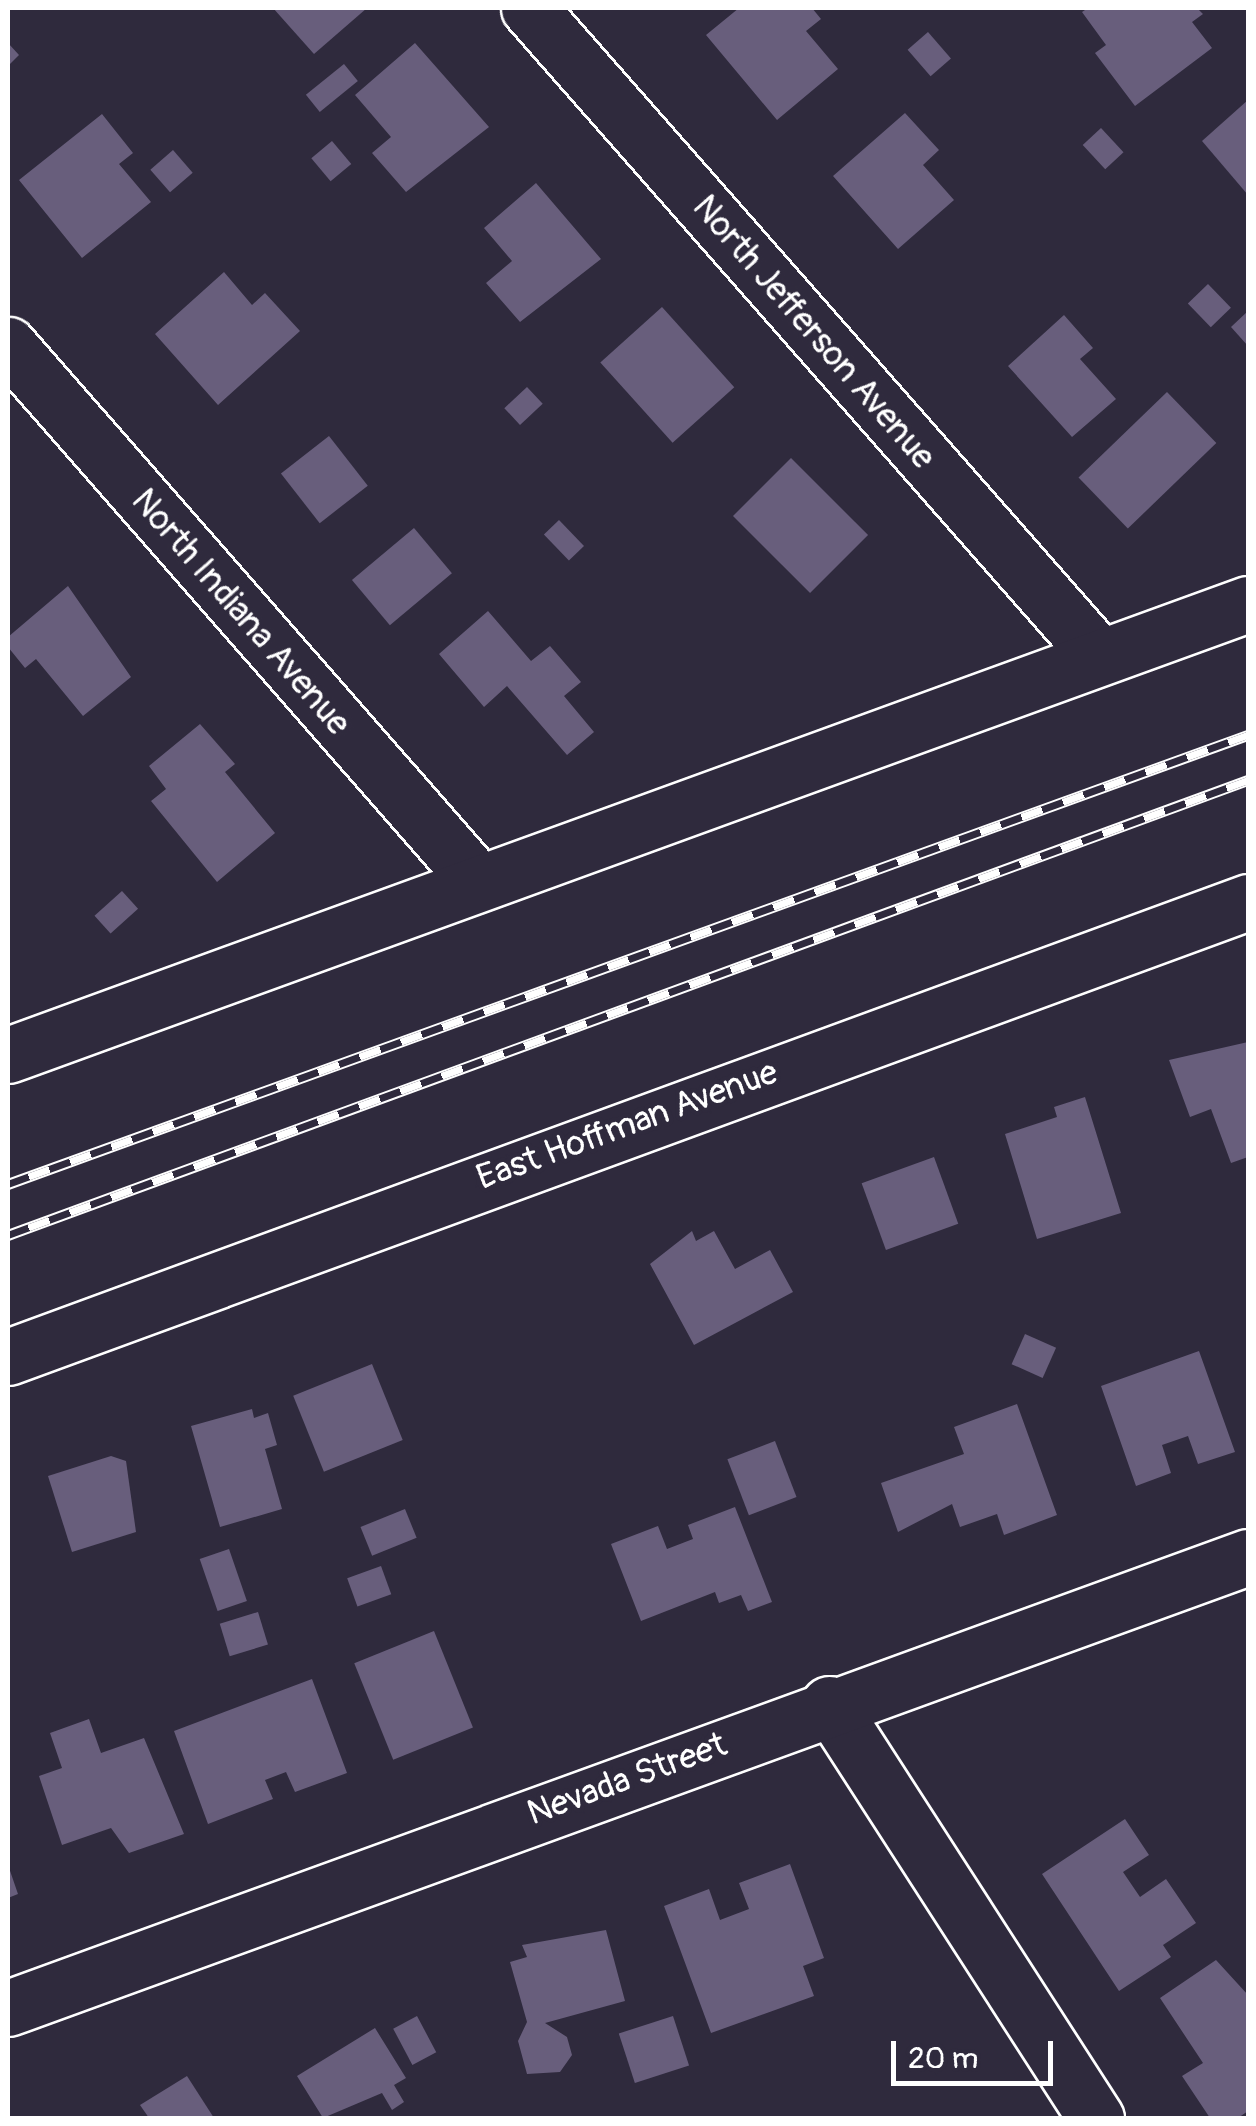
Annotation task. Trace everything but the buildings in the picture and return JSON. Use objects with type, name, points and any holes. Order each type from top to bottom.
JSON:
[{"type":"street","name":"North Jefferson Avenue","points":[[528,8],[1099,656]]},
{"type":"street","name":"North Indiana Avenue","points":[[8,346],[475,878]]},
{"type":"street","points":[[8,1055],[475,878],[1248,604]]},
{"type":"street","name":"East Hoffman Avenue","points":[[8,1357],[1248,902]]},
{"type":"street","name":"Nevada Street","points":[[8,2008],[830,1704],[1248,1557]]},
{"type":"street","points":[[830,1704],[1096,2118]]},
{"type":"railway","points":[[8,1184],[1248,735]]},
{"type":"railway","points":[[8,1235],[1248,780]]}]
